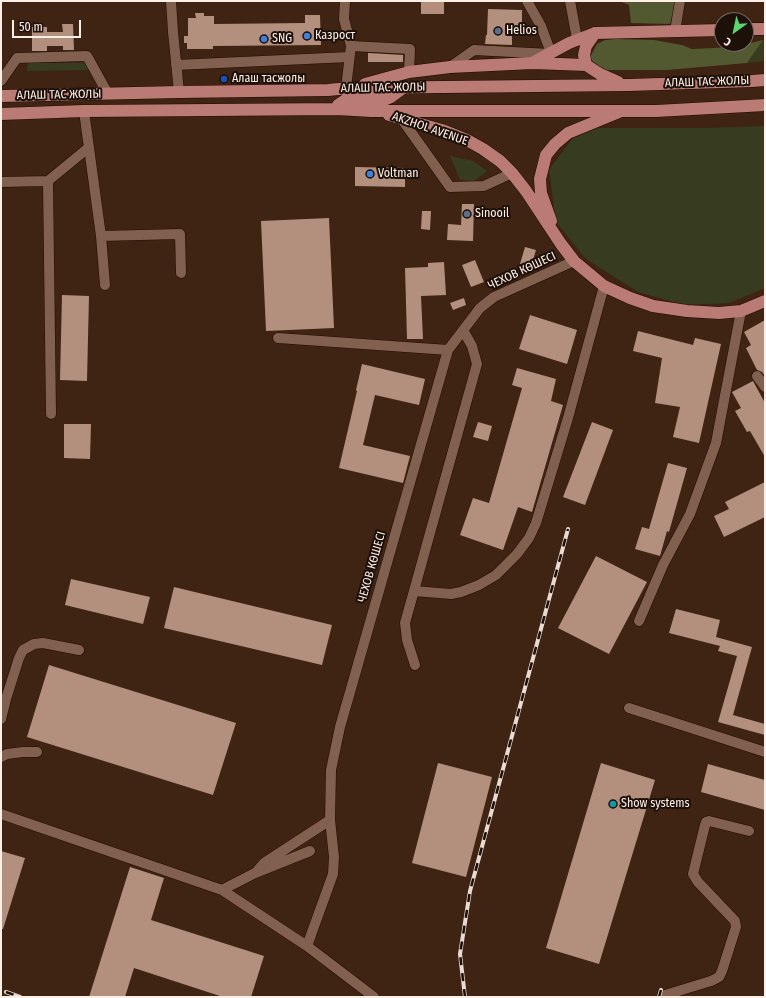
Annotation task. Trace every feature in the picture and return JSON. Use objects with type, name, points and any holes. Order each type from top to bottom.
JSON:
[{"type":"main road","points":[[754,29],[765,29]]},
{"type":"main road","points":[[533,63],[576,39],[595,33],[714,30]]},
{"type":"main road","points":[[586,65],[584,55],[586,46],[595,33]]},
{"type":"main road","points":[[348,88],[409,72],[450,67],[533,63],[586,65],[609,79],[629,85]]},
{"type":"main road","name":"АЛАШ ТАС ЖОЛЫ","points":[[1,96],[328,90],[348,88],[629,85],[765,80]]},
{"type":"main road","points":[[337,109],[338,105],[347,99],[384,100],[391,97],[403,88]]},
{"type":"main road","points":[[234,111],[240,105],[250,103],[322,101],[326,99],[328,90]]},
{"type":"main road","name":"АЛАШ ТАС ЖОЛЫ","points":[[1,114],[84,111],[337,109],[371,111],[656,111],[765,106]]},
{"type":"main road","name":"AKZHOL AVENUE","points":[[561,244],[541,193],[540,179],[546,155],[555,144],[568,133],[625,110]]},
{"type":"main road","name":"AKZHOL AVENUE","points":[[371,111],[445,131],[467,140],[500,161],[512,173],[526,191],[574,261],[604,286],[630,298],[653,306],[687,311],[719,313],[741,311],[765,301]]},
{"type":"lane","points":[[171,1],[179,92]]},
{"type":"lane","points":[[346,1],[344,19],[351,46],[349,57],[348,88]]},
{"type":"lane","points":[[450,67],[474,50],[551,53],[541,26],[527,1]]},
{"type":"lane","points":[[570,1],[576,39]]},
{"type":"lane","points":[[675,31],[680,1]]},
{"type":"lane","points":[[351,46],[410,49],[409,72]]},
{"type":"lane","points":[[1,81],[17,58],[87,56],[108,94]]},
{"type":"lane","points":[[176,65],[349,57]]},
{"type":"lane","points":[[84,111],[101,236],[105,285]]},
{"type":"lane","points":[[400,118],[450,187],[484,186],[512,173]]},
{"type":"lane","points":[[1,182],[48,181],[88,148]]},
{"type":"lane","points":[[48,181],[51,414]]},
{"type":"lane","points":[[101,236],[180,234],[181,273]]},
{"type":"lane","name":"ЧЕХОВ КӨШЕСІ","points":[[307,946],[332,874],[334,857],[330,820],[331,770],[340,727],[448,350],[480,308],[494,297],[574,261]]},
{"type":"lane","points":[[414,591],[451,594],[479,585],[496,575],[517,554],[529,538],[536,523],[568,418],[604,286]]},
{"type":"lane","points":[[639,621],[663,565],[690,514],[716,444],[741,311]]},
{"type":"lane","points":[[415,665],[407,640],[405,623],[477,364],[472,346],[462,330]]},
{"type":"lane","points":[[278,338],[448,350]]},
{"type":"lane","points":[[757,376],[765,387]]},
{"type":"lane","points":[[1,719],[6,698],[23,650],[34,644],[43,643],[79,650]]},
{"type":"lane","points":[[629,708],[765,752]]},
{"type":"lane","points":[[1,757],[7,754],[37,752]]},
{"type":"lane","points":[[1,814],[222,890],[307,946],[374,997]]},
{"type":"lane","points":[[255,873],[264,863],[330,820]]},
{"type":"lane","points":[[663,997],[665,995],[711,981],[719,977],[736,927],[735,921],[698,882],[693,874],[704,825],[709,821],[749,831]]},
{"type":"lane","points":[[222,890],[255,873],[310,851]]},
{"type":"green space","points":[[619,1],[677,1],[670,24],[631,23],[629,5]]},
{"type":"green space","points":[[605,40],[654,40],[682,45],[692,49],[714,48],[714,52],[754,52],[754,42],[763,40],[747,63],[667,70],[606,70],[594,65],[590,57],[597,44]]},
{"type":"green space","points":[[763,40],[765,40],[765,61],[747,63]]},
{"type":"green space","points":[[28,63],[85,63],[91,70],[27,71]]},
{"type":"green space","points":[[765,126],[765,288],[729,303],[684,305],[638,292],[586,259],[556,222],[549,170],[572,139],[598,128],[704,128]]},
{"type":"green space","points":[[450,156],[473,161],[487,171],[474,181],[460,180]]},
{"type":"building","points":[[421,2],[444,2],[444,14],[421,14]]},
{"type":"building","name":"Helios","points":[[488,9],[522,10],[522,27],[512,26],[512,45],[485,44],[487,35]]},
{"type":"building","points":[[195,13],[204,13],[204,16],[214,16],[214,24],[305,23],[305,15],[320,15],[321,45],[213,46],[213,49],[187,49],[187,43],[184,43],[184,36],[188,36],[188,18],[196,18]]},
{"type":"building","points":[[62,24],[73,24],[74,50],[63,50],[63,46],[47,46],[47,51],[32,51],[32,27],[47,27],[47,32],[63,32]]},
{"type":"building","points":[[368,53],[403,55],[403,62],[368,62]]},
{"type":"building","points":[[355,167],[405,168],[405,187],[355,186]]},
{"type":"building","name":"Sinooil","points":[[462,204],[474,204],[473,241],[447,240],[448,224],[461,225]]},
{"type":"building","points":[[422,211],[431,211],[430,230],[421,229]]},
{"type":"building","points":[[329,218],[334,328],[266,331],[261,221]]},
{"type":"building","points":[[525,247],[536,250],[531,267],[520,264]]},
{"type":"building","points":[[475,260],[484,282],[471,287],[462,265]]},
{"type":"building","points":[[444,262],[446,295],[421,296],[423,339],[407,339],[405,268],[428,267],[428,263]]},
{"type":"building","points":[[62,295],[89,296],[87,381],[60,380]]},
{"type":"building","points":[[464,298],[466,305],[453,310],[450,303]]},
{"type":"building","points":[[530,315],[577,330],[567,364],[519,349]]},
{"type":"building","points":[[765,320],[765,376],[762,372],[757,370],[746,348],[751,345],[744,332]]},
{"type":"building","points":[[638,331],[693,345],[695,338],[721,344],[699,443],[673,437],[680,407],[655,403],[662,358],[633,351]]},
{"type":"building","points":[[362,364],[425,379],[419,405],[375,395],[363,445],[410,456],[403,483],[339,468]]},
{"type":"building","points":[[517,368],[556,379],[551,401],[563,405],[532,512],[518,507],[503,550],[460,535],[473,498],[489,503],[522,388],[512,385]]},
{"type":"building","points":[[753,381],[765,403],[765,457],[750,431],[747,432],[735,411],[741,408],[732,392]]},
{"type":"building","points":[[478,422],[492,426],[488,441],[473,437]]},
{"type":"building","points":[[592,422],[613,430],[585,505],[563,497]]},
{"type":"building","points":[[64,424],[91,424],[90,459],[64,458]]},
{"type":"building","points":[[668,463],[687,468],[669,532],[667,531],[660,556],[635,549],[642,527],[649,529]]},
{"type":"building","points":[[765,482],[765,517],[724,537],[714,516],[729,509],[725,502]]},
{"type":"building","points":[[596,556],[647,582],[609,654],[558,628]]},
{"type":"building","points":[[71,579],[150,597],[143,624],[65,605]]},
{"type":"building","points":[[174,587],[332,625],[322,665],[164,628]]},
{"type":"building","points":[[676,609],[720,620],[716,637],[752,647],[733,715],[765,724],[765,735],[718,722],[737,656],[718,651],[720,646],[669,633]]},
{"type":"building","points":[[49,665],[236,723],[213,795],[27,737]]},
{"type":"building","points":[[438,763],[492,777],[466,877],[412,863]]},
{"type":"building","points":[[601,763],[655,780],[599,964],[546,948]]},
{"type":"building","points":[[708,764],[765,780],[765,810],[701,792]]},
{"type":"building","points":[[1,851],[25,858],[3,929],[1,929]]},
{"type":"building","points":[[130,867],[164,878],[151,920],[264,956],[251,997],[223,997],[134,968],[125,997],[89,997]]},
{"type":"railway","points":[[465,997],[460,954],[470,891],[568,529]]},
{"type":"railway","points":[[659,997],[661,990]]},
{"type":"railway","points":[[6,992],[20,997]]},
{"type":"place","name":"Helios","points":[[498,31]]},
{"type":"place","name":"Казрост","points":[[307,36]]},
{"type":"place","name":"SNG","points":[[264,39]]},
{"type":"place","name":"Алаш тасжолы","points":[[224,79]]},
{"type":"place","name":"Voltman","points":[[370,174]]},
{"type":"place","name":"Sinooil","points":[[467,214]]},
{"type":"place","name":"Show systems","points":[[613,804]]}]
